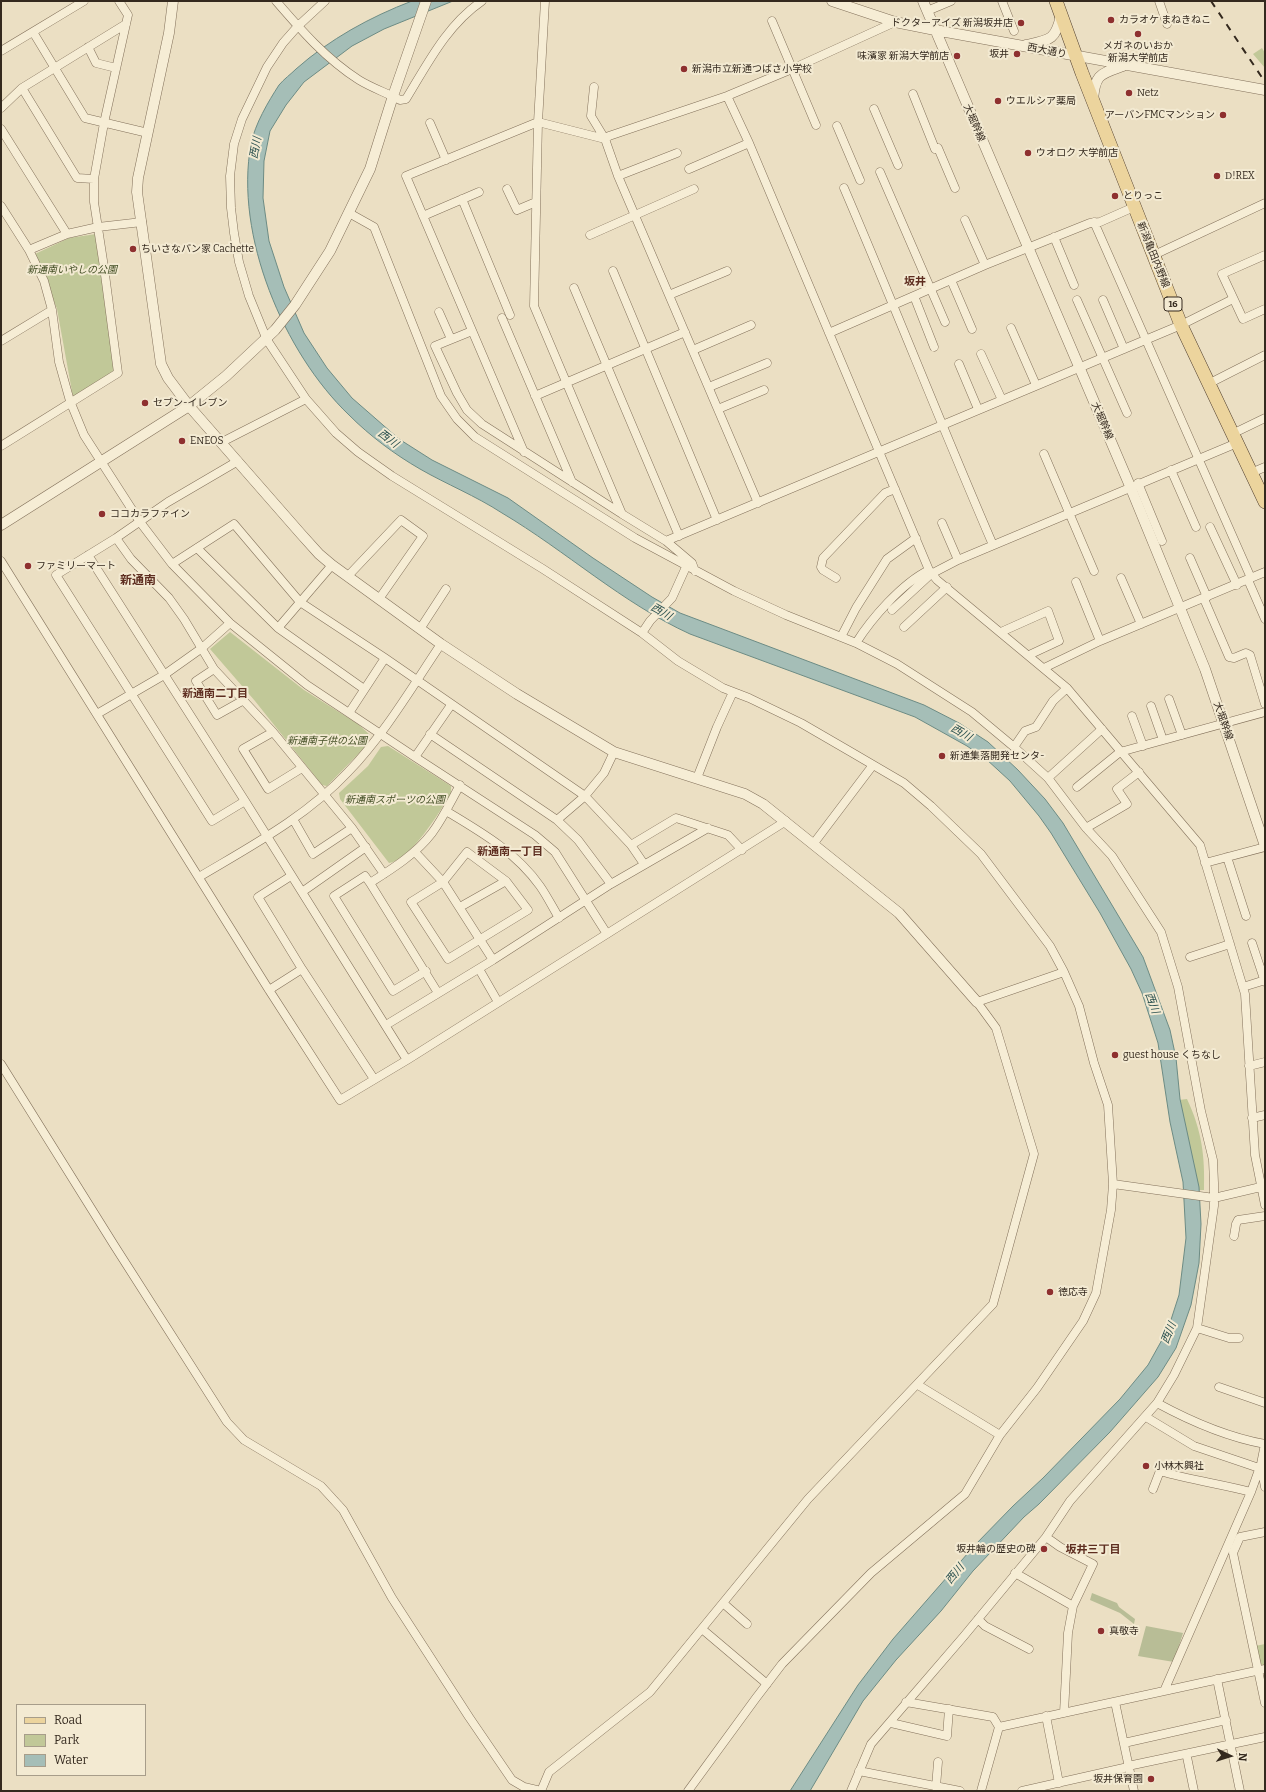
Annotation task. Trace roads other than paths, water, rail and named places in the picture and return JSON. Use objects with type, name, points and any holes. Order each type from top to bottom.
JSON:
[{"type":"main road","name":"新潟亀田内野線","points":[[1056,1],[1134,207],[1181,325],[1265,502]]},
{"type":"street","points":[[1,51],[84,1]]},
{"type":"street","points":[[1,446],[70,401],[118,373],[94,202],[94,179],[104,124],[128,15],[119,1]]},
{"type":"street","points":[[1,1064],[227,1422],[244,1440],[321,1486],[343,1510],[392,1598],[469,1717],[512,1780],[524,1787],[541,1791],[549,1772],[650,1692],[808,1499],[918,1385],[993,1304],[1034,1154],[996,1028],[977,1002],[899,912],[763,804],[745,794],[614,752],[517,694],[441,644],[332,565],[319,554],[301,534],[189,406],[168,378],[161,364],[137,192],[138,178],[169,33],[173,1]]},
{"type":"street","points":[[276,1],[334,63],[360,81],[400,100],[406,99],[451,29],[468,11],[482,1]]},
{"type":"street","points":[[325,1],[298,26],[283,43],[255,91],[242,118],[234,144],[230,176],[231,208],[239,262],[249,296],[267,340],[306,399],[336,433],[392,476],[543,569],[642,633],[678,661],[723,688],[749,698],[801,723],[904,783],[958,830],[981,854],[1050,946],[1064,972],[1079,1006],[1094,1063],[1108,1105],[1113,1184],[1111,1210],[1096,1293],[1083,1321],[1037,1388],[1000,1435],[965,1494],[871,1574],[782,1664],[688,1791]]},
{"type":"street","points":[[1,525],[189,406],[267,340],[295,305],[330,251],[370,169],[393,96],[426,1]]},
{"type":"street","points":[[545,1],[538,122],[534,306],[622,514]]},
{"type":"street","name":"西大通り","points":[[832,1],[895,22],[1125,66],[1265,90]]},
{"type":"street","name":"大堀幹線","points":[[923,1],[1078,367],[1134,485],[1180,608],[1206,669],[1265,847]]},
{"type":"street","points":[[927,11],[950,1]]},
{"type":"street","points":[[1002,1],[1014,32]]},
{"type":"street","points":[[1159,1],[1168,24]]},
{"type":"street","points":[[1022,46],[1046,40],[1054,36],[1058,28],[1061,14]]},
{"type":"street","points":[[772,21],[816,125]]},
{"type":"street","points":[[524,452],[406,176],[538,122],[605,139],[609,136],[728,96],[792,69],[895,22]]},
{"type":"street","points":[[1,108],[22,88],[126,24]]},
{"type":"street","points":[[33,32],[85,118],[104,124],[148,133]]},
{"type":"street","points":[[88,47],[96,63],[116,68]]},
{"type":"street","points":[[1093,100],[1094,87],[1098,76],[1125,66]]},
{"type":"street","points":[[594,87],[591,116],[605,139],[634,215],[758,503]]},
{"type":"street","points":[[22,88],[77,178],[94,179]]},
{"type":"street","points":[[913,94],[955,188]]},
{"type":"street","points":[[728,96],[930,572],[1067,688],[1200,845],[1243,988],[1255,1155],[1263,1187],[1265,1205]]},
{"type":"street","points":[[874,109],[898,165]]},
{"type":"street","points":[[430,123],[446,160]]},
{"type":"street","points":[[837,126],[860,180]]},
{"type":"street","points":[[1,129],[67,234]]},
{"type":"street","points":[[689,169],[749,143]]},
{"type":"street","points":[[618,176],[677,153]]},
{"type":"street","points":[[880,172],[929,289],[945,322]]},
{"type":"street","points":[[844,188],[894,305],[941,425],[993,545]]},
{"type":"street","points":[[508,189],[517,210],[536,202]]},
{"type":"street","points":[[590,235],[694,189]]},
{"type":"street","points":[[423,216],[480,192]]},
{"type":"street","points":[[462,199],[535,396],[572,482]]},
{"type":"street","points":[[1154,255],[1265,203]]},
{"type":"street","points":[[1,206],[29,250],[44,281],[52,310],[60,362],[70,401],[84,435],[140,522],[172,564],[230,623],[307,685],[535,835],[555,852],[607,934]]},
{"type":"street","points":[[829,333],[985,265],[1094,222],[1100,222],[1134,207]]},
{"type":"street","points":[[349,213],[374,227],[441,396],[457,419],[475,437],[635,538],[686,567],[786,615],[856,643],[897,664],[972,712],[1048,778],[1086,828],[1112,856],[1161,932],[1178,988],[1201,1111],[1213,1160],[1214,1198],[1212,1221],[1197,1328],[1174,1375],[1146,1417],[1070,1501],[1046,1537],[872,1744],[851,1791]]},
{"type":"street","points":[[965,220],[985,265]]},
{"type":"street","points":[[29,250],[67,234],[98,227],[142,222]]},
{"type":"street","points":[[1094,222],[1198,458],[1265,619]]},
{"type":"street","points":[[1054,237],[1074,285]]},
{"type":"street","points":[[1265,255],[1222,274],[1243,320],[1265,309]]},
{"type":"street","points":[[612,271],[717,520]]},
{"type":"street","points":[[670,296],[727,271]]},
{"type":"street","points":[[951,280],[972,329]]},
{"type":"street","points":[[574,288],[679,536]]},
{"type":"street","points":[[914,296],[934,347]]},
{"type":"street","points":[[666,541],[1181,325],[1234,299]]},
{"type":"street","points":[[1077,300],[1127,413]]},
{"type":"street","points":[[1103,300],[1124,348]]},
{"type":"street","points":[[1,342],[52,310]]},
{"type":"street","points":[[439,312],[451,339]]},
{"type":"street","points":[[693,350],[751,325]]},
{"type":"street","points":[[1011,328],[1036,385]]},
{"type":"street","points":[[472,331],[435,346],[457,393],[467,410],[482,424],[524,452],[666,541],[692,563],[696,571]]},
{"type":"street","points":[[535,396],[567,384],[685,332]]},
{"type":"street","points":[[981,354],[1002,400]]},
{"type":"street","points":[[1208,384],[1265,355]]},
{"type":"street","points":[[709,387],[767,363]]},
{"type":"street","points":[[959,364],[978,409]]},
{"type":"street","points":[[718,410],[764,390]]},
{"type":"street","points":[[222,442],[306,399]]},
{"type":"street","points":[[856,643],[875,616],[918,576],[1198,458],[1234,438],[1265,418]]},
{"type":"street","points":[[1044,454],[1094,571]]},
{"type":"street","points":[[238,461],[168,502],[116,538],[56,575],[212,821],[245,801]]},
{"type":"street","points":[[1251,473],[1265,466]]},
{"type":"street","points":[[1171,470],[1196,527]]},
{"type":"street","points":[[1134,485],[1162,541]]},
{"type":"street","points":[[836,578],[820,567],[823,558],[885,493],[895,490]]},
{"type":"street","points":[[348,576],[401,520],[423,536],[379,599]]},
{"type":"street","points":[[942,523],[958,560]]},
{"type":"street","points":[[172,564],[234,524],[300,602],[385,658],[451,705],[585,796],[630,845],[644,864]]},
{"type":"street","points":[[1210,527],[1237,585]]},
{"type":"street","points":[[116,538],[131,559],[168,598],[184,619],[214,669],[242,701],[273,732],[352,828],[384,874]]},
{"type":"street","points":[[841,637],[856,608],[887,559],[916,538]]},
{"type":"street","points":[[197,548],[278,628],[364,689]]},
{"type":"street","points":[[88,555],[245,801],[266,837],[407,1060]]},
{"type":"street","points":[[1190,558],[1229,657],[1234,658],[1246,653],[1250,655],[1265,704]]},
{"type":"street","points":[[1,561],[269,990],[340,1100],[407,1060],[786,821]]},
{"type":"street","points":[[278,628],[332,565]]},
{"type":"street","points":[[642,633],[650,621],[672,598],[686,567]]},
{"type":"street","points":[[892,610],[930,572]]},
{"type":"street","points":[[1044,668],[1100,641],[1265,572]]},
{"type":"street","points":[[1121,578],[1141,624]]},
{"type":"street","points":[[1076,582],[1100,641]]},
{"type":"street","points":[[904,627],[947,587]]},
{"type":"street","points":[[420,629],[446,589]]},
{"type":"street","points":[[1001,632],[1048,611],[1059,641],[1029,655]]},
{"type":"street","points":[[97,714],[164,675],[202,648],[230,623]]},
{"type":"street","points":[[199,877],[293,819],[347,774],[361,759],[380,733],[441,644]]},
{"type":"street","points":[[349,713],[385,658]]},
{"type":"street","points":[[214,669],[196,681],[217,715],[242,701]]},
{"type":"street","points":[[1014,747],[1025,731],[1036,727],[1053,701],[1067,688]]},
{"type":"street","points":[[697,778],[716,727],[733,692]]},
{"type":"street","points":[[1170,699],[1182,735]]},
{"type":"street","points":[[415,757],[451,705]]},
{"type":"street","points":[[1151,706],[1163,740]]},
{"type":"street","points":[[1078,787],[1120,752],[1265,712]]},
{"type":"street","points":[[1132,716],[1143,746]]},
{"type":"street","points":[[1048,778],[1102,729]]},
{"type":"street","points":[[273,732],[243,749],[268,789],[302,768]]},
{"type":"street","points":[[430,734],[557,820],[578,840],[611,884]]},
{"type":"street","points":[[557,820],[585,796],[604,773],[614,752]]},
{"type":"street","points":[[814,843],[873,765]]},
{"type":"street","points":[[1086,828],[1127,804],[1117,789],[1139,772]]},
{"type":"street","points":[[370,883],[415,852],[432,833],[446,812],[460,785]]},
{"type":"street","points":[[446,812],[488,836],[515,857],[540,886],[559,918]]},
{"type":"street","points":[[630,845],[676,818],[728,835],[742,850]]},
{"type":"street","points":[[293,819],[313,854],[352,828]]},
{"type":"street","points":[[386,1025],[479,969],[611,884],[708,828]]},
{"type":"street","points":[[302,892],[366,847]]},
{"type":"street","points":[[1205,863],[1265,847]]},
{"type":"street","points":[[415,852],[443,882],[493,960]]},
{"type":"street","points":[[468,852],[506,881],[528,910],[448,959],[411,902],[443,882],[468,852]]},
{"type":"street","points":[[1227,858],[1246,916]]},
{"type":"street","points":[[291,876],[258,897],[302,969],[374,1079]]},
{"type":"street","points":[[426,971],[393,991],[334,896],[364,876],[426,971],[438,993]]},
{"type":"street","points":[[460,907],[506,881]]},
{"type":"street","points":[[1243,988],[1265,981],[1252,943]]},
{"type":"street","points":[[1190,957],[1230,944]]},
{"type":"street","points":[[269,990],[302,969]]},
{"type":"street","points":[[479,969],[498,1002]]},
{"type":"street","points":[[977,1002],[1064,972]]},
{"type":"street","points":[[1249,1066],[1265,1062]]},
{"type":"street","points":[[1252,1118],[1265,1115]]},
{"type":"street","points":[[1113,1184],[1214,1198],[1263,1187]]},
{"type":"street","points":[[1234,1236],[1238,1220],[1265,1216]]},
{"type":"street","points":[[1197,1328],[1228,1338],[1239,1338]]},
{"type":"street","points":[[918,1385],[1000,1435]]},
{"type":"street","points":[[1219,1388],[1265,1402]]},
{"type":"street","points":[[1157,1402],[1181,1416],[1228,1436],[1265,1444],[1260,1466],[1251,1492],[1164,1691]]},
{"type":"street","points":[[1146,1417],[1194,1446],[1260,1466]]},
{"type":"street","points":[[1260,1466],[1265,1487]]},
{"type":"street","points":[[1153,1489],[1160,1472],[1251,1492]]},
{"type":"street","points":[[1232,1533],[1240,1537],[1265,1532]]},
{"type":"street","points":[[1046,1537],[1060,1547],[1093,1564],[1073,1606],[1068,1633],[1064,1712]]},
{"type":"street","points":[[1240,1537],[1233,1553],[1261,1670],[1265,1703]]},
{"type":"street","points":[[1015,1573],[1073,1606]]},
{"type":"street","points":[[723,1603],[747,1624]]},
{"type":"street","points":[[978,1619],[985,1626],[1029,1649]]},
{"type":"street","points":[[702,1630],[767,1684]]},
{"type":"street","points":[[999,1727],[1261,1670]]},
{"type":"street","points":[[1217,1679],[1240,1791]]},
{"type":"street","points":[[906,1702],[994,1717],[999,1727],[981,1791]]},
{"type":"street","points":[[1115,1702],[1134,1791]]},
{"type":"street","points":[[890,1723],[947,1736],[949,1710]]},
{"type":"street","points":[[1046,1716],[1059,1782]]},
{"type":"street","points":[[1124,1743],[1226,1720]]},
{"type":"street","points":[[1022,1791],[1265,1736]]},
{"type":"street","points":[[1186,1757],[1194,1791]]},
{"type":"street","points":[[936,1787],[938,1762]]},
{"type":"street","points":[[859,1771],[960,1791]]},
{"type":"water","name":"西川","points":[[412,1],[453,1],[384,29],[352,46],[304,82],[286,105],[270,131],[264,161],[263,198],[269,241],[284,287],[304,333],[327,368],[352,398],[399,439],[432,460],[508,498],[593,558],[652,597],[680,613],[924,705],[959,723],[988,742],[1018,770],[1045,799],[1063,823],[1143,957],[1170,1030],[1176,1058],[1180,1099],[1199,1187],[1201,1224],[1199,1263],[1191,1305],[1176,1348],[1158,1377],[1110,1432],[1039,1504],[1024,1517],[973,1571],[941,1611],[896,1660],[863,1701],[810,1791],[790,1791],[858,1685],[893,1639],[975,1545],[1120,1399],[1148,1365],[1168,1329],[1179,1295],[1186,1238],[1183,1182],[1170,1122],[1158,1043],[1142,993],[1131,969],[1100,913],[1039,816],[1010,781],[986,759],[967,746],[915,717],[690,634],[665,621],[618,592],[526,528],[482,501],[440,480],[401,457],[365,430],[325,389],[304,359],[285,326],[269,290],[257,253],[250,216],[248,179],[251,144],[262,113],[279,85],[296,69],[323,48],[351,30],[381,14]]},
{"type":"railway","points":[[1211,1],[1265,82]]},
{"type":"place","name":"カラオケ まねきねこ","points":[[1111,20]]},
{"type":"place","name":"ドクターアイズ 新潟坂井店","points":[[1021,23]]},
{"type":"place","name":"メガネのいおか 新潟大学前店","points":[[1138,34]]},
{"type":"place","name":"坂井","points":[[1017,54]]},
{"type":"place","name":"味濱家 新潟大学前店","points":[[957,56]]},
{"type":"place","name":"新潟市立新通つばさ小学校","points":[[684,69]]},
{"type":"place","name":"Netz","points":[[1129,93]]},
{"type":"place","name":"ウエルシア薬局","points":[[998,101]]},
{"type":"place","name":"アーバンFMCマンション","points":[[1223,115]]},
{"type":"place","name":"ウオロク 大学前店","points":[[1028,153]]},
{"type":"place","name":"D!REX","points":[[1217,176]]},
{"type":"place","name":"とりっこ","points":[[1115,196]]},
{"type":"place","name":"ちいさなパン家 Cachette","points":[[133,249]]},
{"type":"place","name":"セブン-イレブン","points":[[145,403]]},
{"type":"place","name":"ENEOS","points":[[182,441]]},
{"type":"place","name":"ココカラファイン","points":[[102,514]]},
{"type":"place","name":"ファミリーマート","points":[[28,566]]},
{"type":"place","name":"新通集落開発センタ-","points":[[942,756]]},
{"type":"place","name":"guest house くちなし","points":[[1115,1055]]},
{"type":"place","name":"徳応寺","points":[[1050,1292]]},
{"type":"place","name":"小林木興社","points":[[1146,1466]]},
{"type":"place","name":"坂井輪の歴史の碑","points":[[1044,1549]]},
{"type":"place","name":"真敬寺","points":[[1101,1631]]},
{"type":"place","name":"坂井保育園","points":[[1151,1779]]},
{"type":"district","name":"坂井","points":[[915,282]]},
{"type":"district","name":"新通南","points":[[138,581]]},
{"type":"district","name":"新通南二丁目","points":[[215,694]]},
{"type":"district","name":"新通南一丁目","points":[[510,852]]},
{"type":"district","name":"坂井三丁目","points":[[1093,1550]]},
{"type":"park label","name":"新通南いやしの公園","points":[[72,270]]},
{"type":"park label","name":"新通南子供の公園","points":[[327,741]]},
{"type":"park label","name":"新通南スポーツの公園","points":[[395,800]]}]
